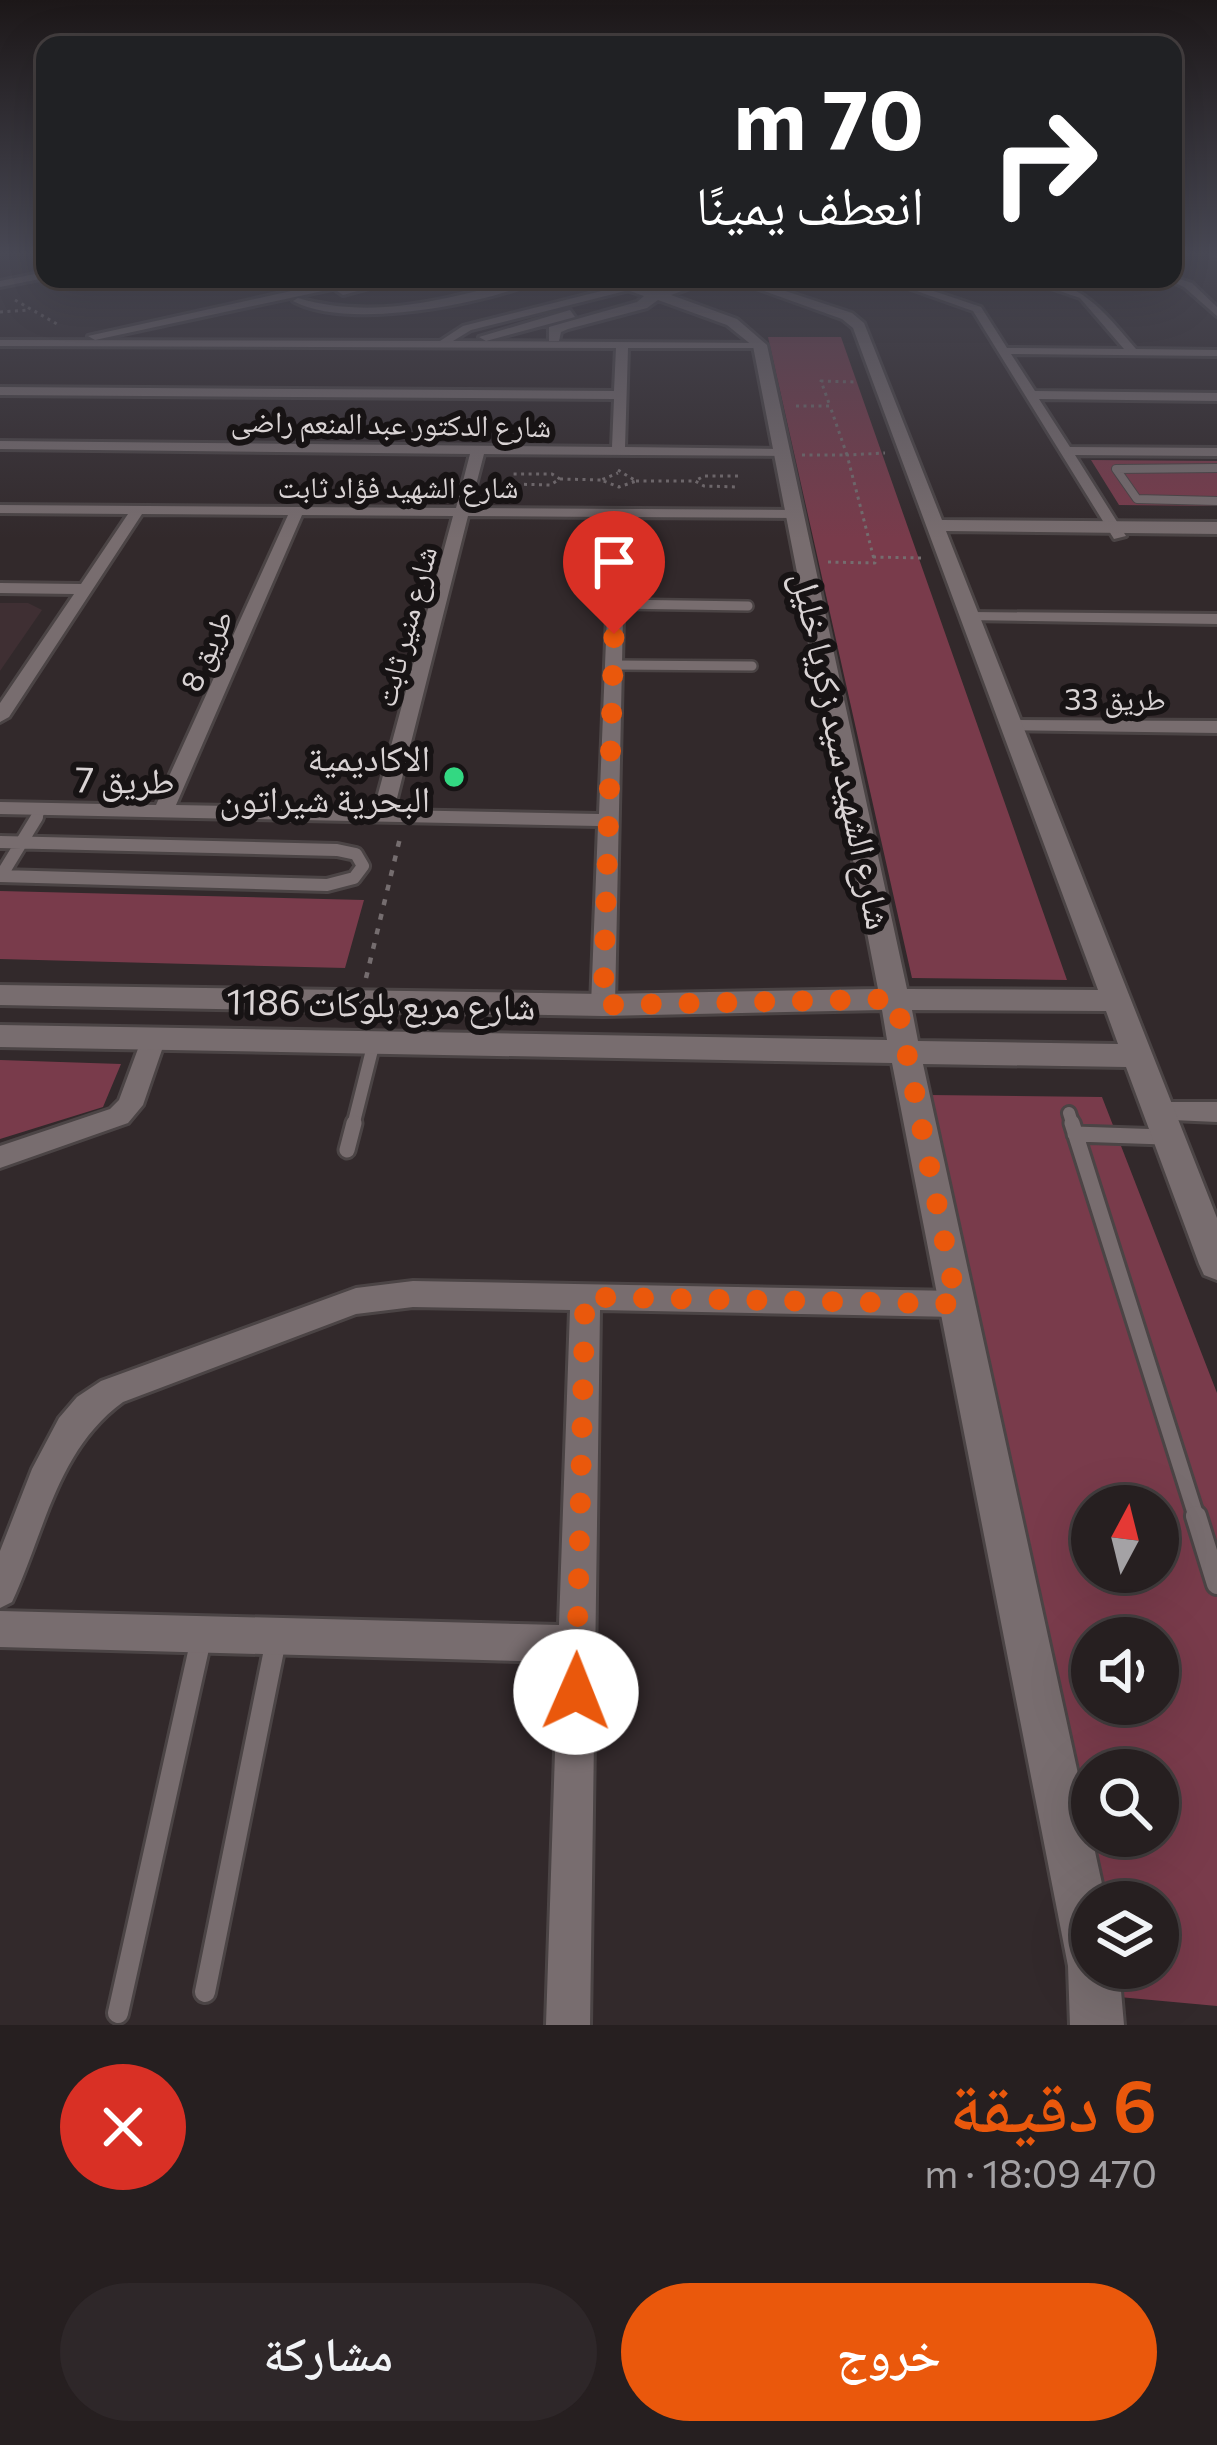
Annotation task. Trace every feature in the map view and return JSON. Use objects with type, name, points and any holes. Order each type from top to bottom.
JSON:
[{"type":"street","points":[[618,451],[622,350]]},
{"type":"street","name":"شارع الشهيد سيد زكريا خليل","points":[[760,350],[1076,1881]]},
{"type":"street","points":[[868,350],[1217,1264]]},
{"type":"street","points":[[1003,351],[1217,352]]},
{"type":"street","points":[[1003,351],[1116,531]]},
{"type":"street","points":[[0,391],[620,394]]},
{"type":"street","points":[[1031,395],[1217,397]]},
{"type":"street","name":"شارع الدكتور عبد المنعم راضى","points":[[0,445],[782,454]]},
{"type":"street","name":"شارع منير ثابت","points":[[382,816],[478,450]]},
{"type":"street","points":[[1066,451],[1216,457]]},
{"type":"street","name":"شارع الشهيد فؤاد ثابت","points":[[0,508],[795,514]]},
{"type":"street","points":[[0,717],[138,510]]},
{"type":"street","name":"طريق 8","points":[[163,812],[297,511]]},
{"type":"street","points":[[603,1005],[618,513]]},
{"type":"street","points":[[937,530],[1217,532]]},
{"type":"street","points":[[0,588],[85,589]]},
{"type":"street","points":[[970,616],[1217,619]]},
{"type":"street","name":"طريق 33","points":[[1012,726],[1217,728]]},
{"type":"street","name":"طريق 7","points":[[0,808],[608,820]]},
{"type":"street","name":"شارع مربع بلوكات 1186","points":[[0,995],[603,1005],[896,999],[1116,1001]]},
{"type":"street","name":"شارع مربع بلوكات 1186","points":[[0,1036],[906,1048],[1136,1056]]},
{"type":"street","points":[[0,1157],[119,1116],[130,1105],[154,1038]]},
{"type":"street","points":[[1164,1124],[1217,1112]]},
{"type":"street","points":[[0,1590],[61,1439],[82,1411],[112,1390],[375,1296],[957,1304]]},
{"type":"street","points":[[568,2025],[585,1297]]},
{"type":"street","points":[[0,1629],[577,1644]]},
{"type":"street","name":"شارع الشهيد سيد زكريا خليل","points":[[1095,1989],[1097,2025]]},
{"type":"lane","points":[[1216,457],[1116,469],[1137,499],[1217,501]]},
{"type":"lane","points":[[616,604],[748,606]]},
{"type":"lane","points":[[613,664],[752,666]]},
{"type":"lane","points":[[0,876],[42,809]]},
{"type":"lane","points":[[0,842],[348,851],[363,866],[355,878],[328,885],[0,876]]},
{"type":"lane","points":[[346,1150],[374,1041]]},
{"type":"lane","points":[[1069,1113],[1217,1584]]},
{"type":"lane","points":[[1075,1134],[1164,1124]]},
{"type":"lane","points":[[118,2013],[202,1634]]},
{"type":"lane","points":[[205,1992],[276,1636]]},
{"type":"path","points":[[805,562],[875,563],[864,532],[863,504],[850,480],[847,455],[820,381],[881,382]]},
{"type":"path","points":[[772,406],[830,406]]},
{"type":"path","points":[[618,451],[618,473]]},
{"type":"path","points":[[782,454],[908,453]]},
{"type":"path","points":[[511,473],[602,480],[619,488],[636,481],[738,476]]},
{"type":"path","points":[[602,480],[618,473],[636,481]]},
{"type":"path","points":[[509,484],[550,485],[560,479]]},
{"type":"path","points":[[695,481],[704,487],[739,487]]},
{"type":"path","points":[[873,557],[948,558]]},
{"type":"path","points":[[361,1001],[406,817]]},
{"type":"shaded area","points":[[771,350],[845,350],[1067,980],[912,978]]},
{"type":"shaded area","points":[[1091,460],[1217,461],[1217,506],[1119,505]]},
{"type":"shaded area","points":[[0,603],[28,603],[42,610],[0,671]]},
{"type":"shaded area","points":[[0,891],[364,900],[345,968],[0,959]]},
{"type":"shaded area","points":[[0,1060],[121,1064],[103,1107],[0,1139]]},
{"type":"shaded area","points":[[930,1095],[1102,1097],[1217,1393],[1217,2006],[1097,1995],[1096,1989],[1179,1989],[1179,1881],[1076,1881],[1071,1857],[1179,1857],[1179,1749],[1071,1749],[1071,1855]]},
{"type":"place","name":"الاكاديمية البحرية شيراتون","points":[[454,777]]},
{"type":"route","points":[[576,1692],[585,1297],[957,1304],[896,999],[603,1005],[614,634]]}]
